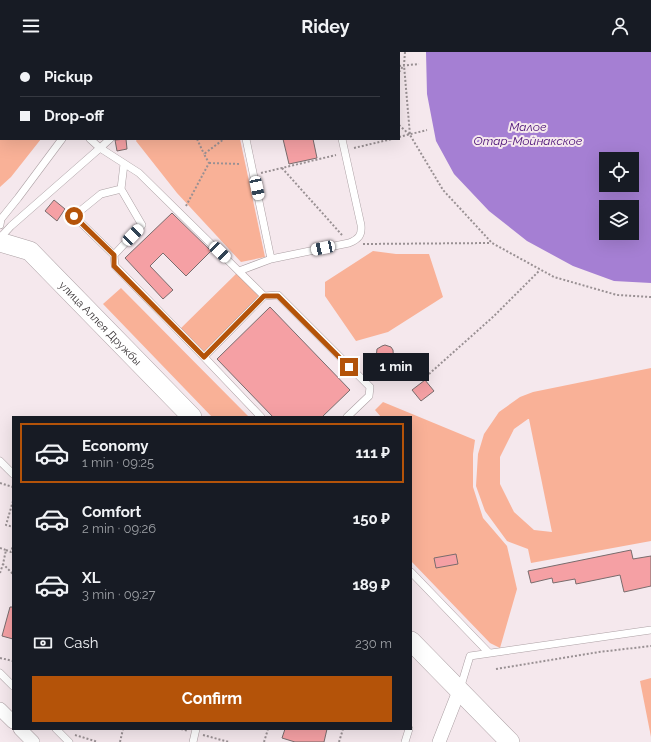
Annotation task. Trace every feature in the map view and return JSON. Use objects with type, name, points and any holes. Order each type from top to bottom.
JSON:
[{"type":"main road","name":"улица Аллея Дружбы","points":[[0,242],[30,251],[191,416]]},
{"type":"main road","points":[[412,642],[510,742]]},
{"type":"street","points":[[439,742],[460,691]]},
{"type":"street","points":[[0,709],[12,721]]},
{"type":"street","points":[[21,730],[33,742]]},
{"type":"lane","points":[[0,225],[1,219],[61,140]]},
{"type":"lane","points":[[91,140],[100,148],[139,173],[264,296],[278,296],[370,387],[368,396],[347,416]]},
{"type":"lane","points":[[0,238],[11,226],[109,140]]},
{"type":"lane","points":[[246,140],[271,259]]},
{"type":"lane","points":[[239,271],[271,259],[349,243],[356,240],[362,232],[342,140]]},
{"type":"lane","points":[[124,164],[121,190],[142,225],[114,255],[114,266],[260,416]]},
{"type":"lane","points":[[114,255],[74,216],[101,194],[121,190]]},
{"type":"lane","points":[[204,357],[264,296]]},
{"type":"lane","points":[[0,461],[12,473]]},
{"type":"lane","points":[[412,573],[489,653]]},
{"type":"lane","points":[[460,691],[470,656],[651,630]]},
{"type":"lane","points":[[0,673],[12,685]]},
{"type":"lane","points":[[57,730],[69,742]]},
{"type":"lane","points":[[405,742],[409,730]]},
{"type":"lane","points":[[193,742],[196,731]]},
{"type":"path","points":[[405,52],[404,65],[410,135]]},
{"type":"path","points":[[400,66],[419,64]]},
{"type":"path","points":[[400,71],[404,65]]},
{"type":"path","points":[[400,126],[410,135],[443,190],[492,243],[554,278],[617,295],[651,297]]},
{"type":"path","points":[[400,137],[428,130]]},
{"type":"path","points":[[197,140],[209,163]]},
{"type":"path","points":[[204,154],[223,140]]},
{"type":"path","points":[[254,174],[388,140]]},
{"type":"path","points":[[209,163],[252,164]]},
{"type":"path","points":[[181,214],[209,163]]},
{"type":"path","points":[[282,168],[349,243],[492,243]]},
{"type":"path","points":[[429,374],[494,316],[540,270]]},
{"type":"path","points":[[0,483],[12,487]]},
{"type":"path","points":[[12,504],[6,525],[12,527]]},
{"type":"path","points":[[0,548],[11,552],[12,548]]},
{"type":"path","points":[[0,573],[6,550]]},
{"type":"path","points":[[2,564],[12,573]]},
{"type":"path","points":[[496,669],[651,646]]},
{"type":"path","points":[[0,658],[12,661]]},
{"type":"path","points":[[120,742],[123,730]]},
{"type":"path","points":[[264,742],[268,730]]},
{"type":"path","points":[[339,742],[343,730]]},
{"type":"path","points":[[196,731],[229,742]]},
{"type":"path","points":[[69,733],[98,742]]},
{"type":"shaded area","points":[[0,140],[40,140],[11,177],[0,187]]},
{"type":"shaded area","points":[[240,140],[265,257],[241,262],[177,193],[136,141]]},
{"type":"shaded area","points":[[373,251],[396,254],[429,254],[443,297],[388,332],[356,341],[325,296],[325,282]]},
{"type":"shaded area","points":[[239,271],[264,296],[204,357],[178,331]]},
{"type":"shaded area","points":[[121,288],[248,416],[211,416],[103,304]]},
{"type":"shaded area","points":[[651,368],[651,541],[531,563],[528,549],[507,541],[485,511],[476,486],[478,454],[484,434],[499,412],[520,397],[533,392]],"holes":[[[529,419],[552,532],[534,530],[514,512],[500,484],[500,457],[514,429]]]},
{"type":"shaded area","points":[[383,402],[475,440],[473,454],[473,487],[483,518],[507,546],[517,589],[500,648],[490,643],[412,562],[412,416],[380,416],[375,410]]},
{"type":"shaded area","points":[[651,678],[651,737],[640,681]]},
{"type":"water","name":"Малое Отар-Мойнакское","points":[[426,52],[651,52],[651,283],[614,281],[573,266],[527,241],[489,211],[454,174],[436,141],[427,94]]},
{"type":"building","points":[[115,140],[126,140],[127,149],[117,151]]},
{"type":"building","points":[[283,140],[313,140],[317,158],[289,164]]},
{"type":"building","points":[[54,200],[65,209],[57,221],[45,211]]},
{"type":"building","points":[[172,213],[211,251],[186,276],[163,253],[150,266],[173,290],[163,299],[125,258]]},
{"type":"building","points":[[270,307],[350,390],[323,416],[272,416],[217,359]]},
{"type":"building","points":[[385,345],[391,347],[393,350],[394,365],[382,364],[376,358],[377,349]]},
{"type":"building","points":[[425,380],[434,391],[421,401],[412,390]]},
{"type":"building","points":[[631,550],[633,559],[651,556],[651,586],[624,592],[620,575],[576,584],[575,579],[553,583],[552,578],[531,583],[528,571]]},
{"type":"building","points":[[456,554],[458,564],[436,568],[434,558]]},
{"type":"building","points":[[10,607],[12,607],[12,639],[2,636]]},
{"type":"building","points":[[285,730],[327,730],[324,742],[295,742],[282,738]]},
{"type":"route","points":[[74,216],[114,255],[114,266],[204,357],[264,296],[278,296],[349,367]]}]
